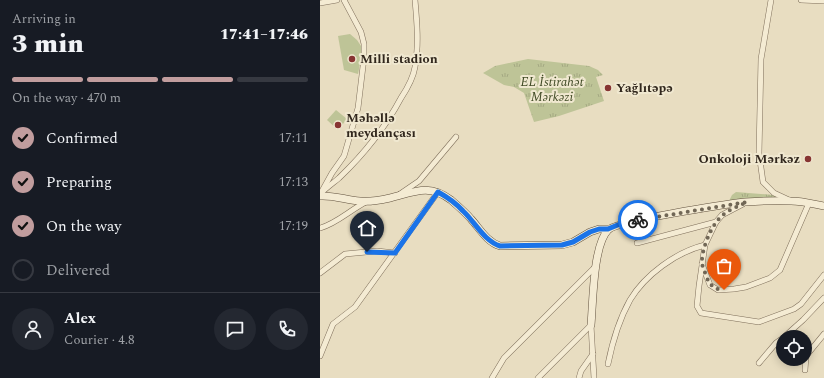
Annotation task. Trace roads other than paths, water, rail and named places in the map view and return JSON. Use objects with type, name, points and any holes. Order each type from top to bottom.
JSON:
[{"type":"street","points":[[320,3],[337,0]]},
{"type":"street","points":[[321,194],[332,173],[344,156],[358,108],[364,58],[364,44],[360,32],[343,0]]},
{"type":"street","points":[[321,194],[340,177],[372,142],[394,111],[410,83],[415,69],[417,30],[415,0]]},
{"type":"street","points":[[771,0],[761,59],[759,153],[763,182],[774,193],[791,201]]},
{"type":"street","points":[[801,0],[824,1]]},
{"type":"street","points":[[399,195],[419,180],[456,137]]},
{"type":"street","points":[[321,194],[360,201],[383,199],[421,190],[438,192],[450,199],[462,209],[493,244],[500,246],[555,246],[573,242],[578,238],[599,229],[608,229],[620,224],[747,202],[791,201],[824,206]]},
{"type":"street","points":[[320,356],[333,324],[355,307],[438,192]]},
{"type":"street","points":[[320,228],[328,226],[352,209],[369,200]]},
{"type":"street","points":[[747,202],[722,215],[716,222],[705,244],[697,306],[701,312],[759,322],[794,309],[801,304],[824,274]]},
{"type":"street","points":[[702,264],[710,285],[718,290],[746,287],[770,278],[780,270],[809,203]]},
{"type":"street","points":[[637,243],[716,222]]},
{"type":"street","points":[[594,378],[591,325],[596,266],[602,240],[608,229]]},
{"type":"street","points":[[608,364],[610,353],[623,315],[636,291],[666,263],[685,251],[705,244]]},
{"type":"street","points":[[320,273],[345,254],[372,252],[395,253]]},
{"type":"street","points":[[492,378],[504,358],[596,266]]},
{"type":"street","points":[[792,330],[824,298]]},
{"type":"street","points":[[538,378],[591,325]]},
{"type":"street","points":[[805,370],[806,356],[824,334]]},
{"type":"street","points":[[759,363],[776,343]]},
{"type":"street","points":[[579,378],[581,371],[593,353]]},
{"type":"place","name":"Milli stadion","points":[[352,59]]},
{"type":"place","name":"Yağlıtəpə","points":[[608,88]]},
{"type":"place","name":"Məhəllə meydançası","points":[[338,125]]},
{"type":"place","name":"Onkoloji Mərkəz","points":[[808,159]]},
{"type":"park label","name":"EL İstirahət Mərkəzi","points":[[552,90]]}]
